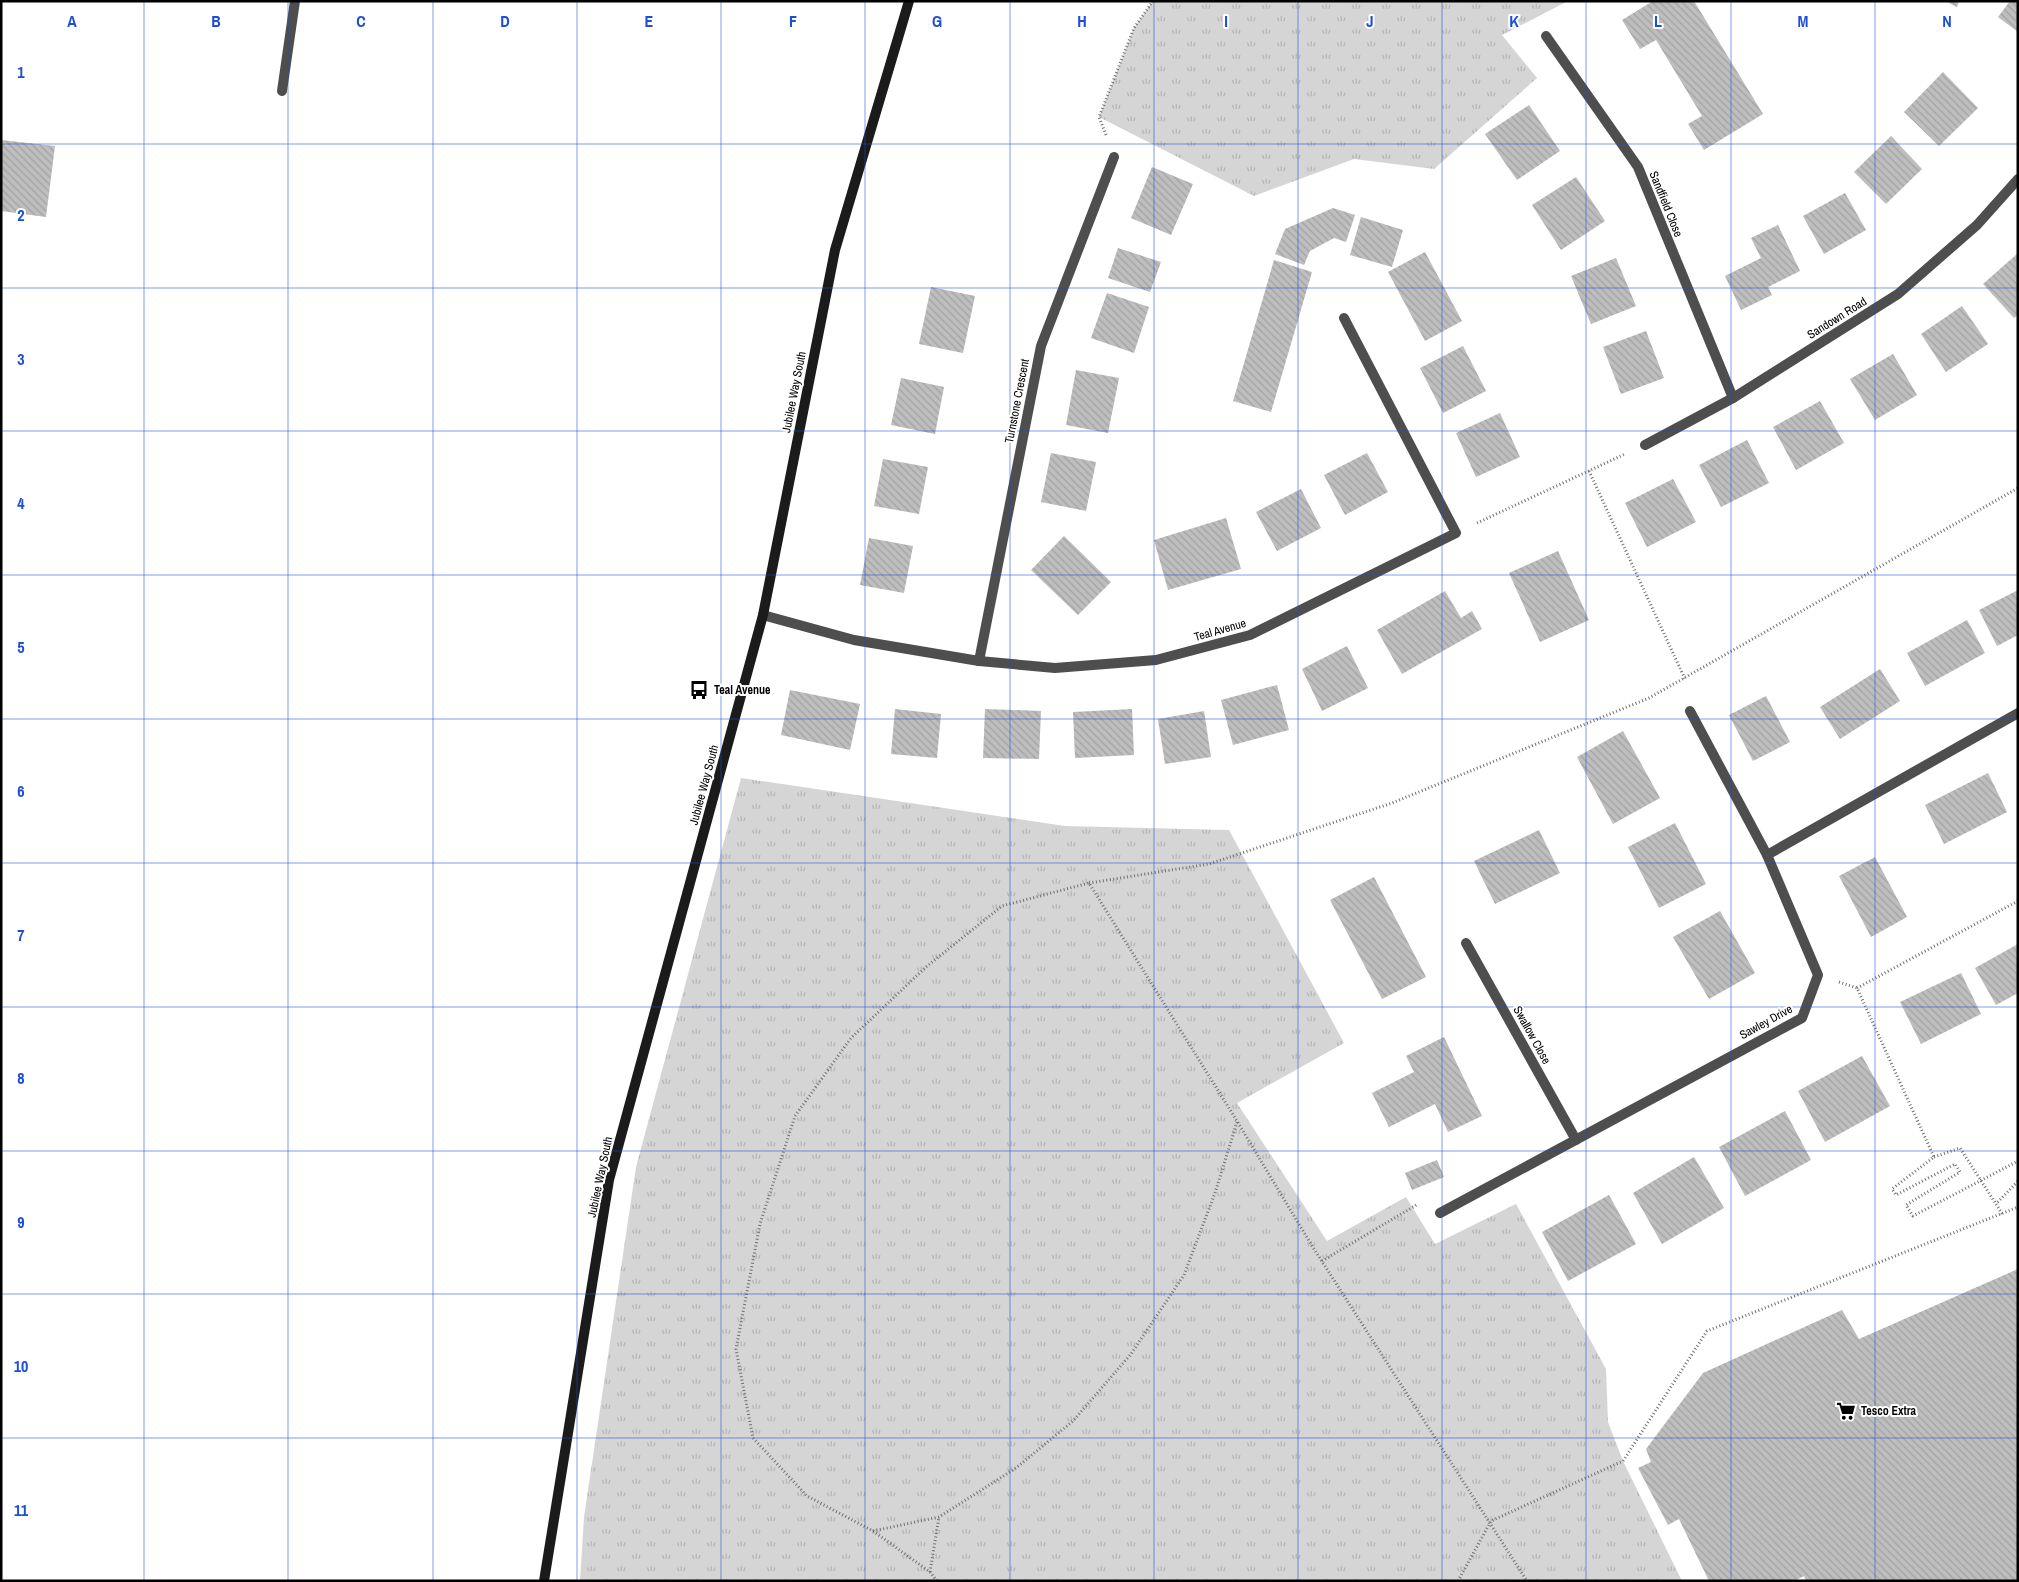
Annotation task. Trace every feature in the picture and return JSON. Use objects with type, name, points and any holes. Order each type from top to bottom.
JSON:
[{"type":"street","points":[[282,91],[295,1]]},
{"type":"street","name":"Jubilee Way South","points":[[544,1581],[610,1180],[763,615],[836,250],[909,1]]},
{"type":"street","name":"Sandfield Close","points":[[1546,36],[1638,167],[1733,398]]},
{"type":"street","name":"Turnstone Crescent","points":[[979,661],[1041,346],[1114,157]]},
{"type":"street","name":"Sandown Road","points":[[1645,445],[1733,398],[1898,294],[1977,225],[2018,180]]},
{"type":"street","points":[[1344,318],[1456,533]]},
{"type":"street","name":"Teal Avenue","points":[[763,615],[854,640],[979,661],[1055,668],[1156,660],[1250,635],[1456,533]]},
{"type":"street","points":[[1690,711],[1767,855],[1818,975]]},
{"type":"street","points":[[1767,855],[2017,717]]},
{"type":"street","name":"Swallow Close","points":[[1466,943],[1576,1140]]},
{"type":"street","name":"Sawley Drive","points":[[1440,1213],[1802,1018],[1818,975]]},
{"type":"path","points":[[1114,157],[1099,117],[1134,28],[1153,1]]},
{"type":"path","points":[[1456,533],[1645,445]]},
{"type":"path","points":[[1589,471],[1685,680]]},
{"type":"path","points":[[937,1581],[930,1572],[873,1531],[807,1496],[753,1438],[736,1348],[760,1224],[796,1116],[851,1038],[926,967],[1002,906],[1089,883],[1209,864],[1392,803],[1649,698],[1685,680],[2018,488]]},
{"type":"path","points":[[1089,883],[1322,1262],[1527,1581]]},
{"type":"path","points":[[1818,975],[1857,988],[2018,901]]},
{"type":"path","points":[[1857,988],[1934,1157]]},
{"type":"path","points":[[873,1531],[939,1517],[1016,1468],[1073,1421],[1131,1354],[1184,1275],[1215,1193],[1237,1121]]},
{"type":"path","points":[[2002,1214],[1980,1180],[1960,1148],[1934,1157],[1892,1189],[1896,1195],[1955,1164],[1960,1172],[1906,1205],[1913,1216],[1980,1180],[2018,1161]]},
{"type":"path","points":[[1996,1204],[2018,1181]]},
{"type":"path","points":[[1322,1262],[1428,1198],[1440,1213]]},
{"type":"path","points":[[1458,1581],[1490,1521],[1623,1461],[1707,1331],[2018,1207]]},
{"type":"path","points":[[930,1572],[939,1517]]},
{"type":"green space","points":[[1153,1],[1568,1],[1502,35],[1537,78],[1434,169],[1354,159],[1254,196],[1099,117],[1134,28]]},
{"type":"green space","points":[[741,778],[1065,826],[1229,830],[1344,1043],[1237,1103],[1327,1241],[1406,1197],[1435,1244],[1516,1204],[1606,1369],[1608,1422],[1623,1461],[1682,1581],[580,1581],[584,1517],[636,1167]]},
{"type":"building","points":[[1653,1],[1694,1],[1763,114],[1704,150],[1688,124],[1702,116],[1656,40],[1640,49],[1622,20]]},
{"type":"building","points":[[1945,1],[1959,1],[1957,7]]},
{"type":"building","points":[[2010,1],[2018,1],[2018,32],[1998,17]]},
{"type":"building","points":[[1943,72],[1978,108],[1939,146],[1904,112]]},
{"type":"building","points":[[1529,105],[1560,151],[1517,180],[1485,134]]},
{"type":"building","points":[[1891,136],[1922,169],[1886,204],[1854,172]]},
{"type":"building","points":[[1,140],[55,146],[46,217],[1,211]]},
{"type":"building","points":[[1152,167],[1193,184],[1171,235],[1131,218]]},
{"type":"building","points":[[1576,177],[1605,221],[1561,250],[1532,205]]},
{"type":"building","points":[[1845,193],[1866,230],[1824,254],[1803,216]]},
{"type":"building","points":[[1333,208],[1355,215],[1346,242],[1334,238],[1310,251],[1304,265],[1275,254],[1285,229]]},
{"type":"building","points":[[1361,217],[1403,230],[1392,267],[1350,255]]},
{"type":"building","points":[[1778,225],[1800,271],[1768,287],[1772,295],[1741,310],[1725,276],[1761,258],[1751,238]]},
{"type":"building","points":[[1118,248],[1161,262],[1150,292],[1108,278]]},
{"type":"building","points":[[1425,252],[1462,321],[1425,341],[1388,272]]},
{"type":"building","points":[[2018,253],[2018,315],[2014,318],[1983,284]]},
{"type":"building","points":[[1616,258],[1636,306],[1591,324],[1571,276]]},
{"type":"building","points":[[1274,260],[1312,272],[1271,412],[1233,401]]},
{"type":"building","points":[[931,287],[975,296],[963,353],[919,344]]},
{"type":"building","points":[[1107,293],[1149,307],[1134,353],[1091,338]]},
{"type":"building","points":[[1962,306],[1988,344],[1946,372],[1921,334]]},
{"type":"building","points":[[1646,331],[1664,378],[1621,394],[1603,347]]},
{"type":"building","points":[[1463,346],[1486,391],[1443,413],[1420,368]]},
{"type":"building","points":[[1893,354],[1917,395],[1875,420],[1850,379]]},
{"type":"building","points":[[1076,370],[1119,378],[1108,433],[1066,425]]},
{"type":"building","points":[[901,378],[944,387],[935,434],[891,425]]},
{"type":"building","points":[[1820,401],[1844,443],[1796,470],[1773,427]]},
{"type":"building","points":[[1500,413],[1520,457],[1476,477],[1456,433]]},
{"type":"building","points":[[1747,440],[1769,483],[1721,507],[1699,465]]},
{"type":"building","points":[[1051,453],[1096,462],[1086,511],[1041,502]]},
{"type":"building","points":[[1367,453],[1388,492],[1345,515],[1324,475]]},
{"type":"building","points":[[883,459],[928,467],[919,514],[874,506]]},
{"type":"building","points":[[1673,479],[1696,522],[1647,547],[1625,503]]},
{"type":"building","points":[[1301,489],[1321,528],[1277,551],[1256,512]]},
{"type":"building","points":[[1226,518],[1241,569],[1168,590],[1154,540]]},
{"type":"building","points":[[1064,536],[1111,582],[1078,615],[1031,570]]},
{"type":"building","points":[[869,538],[913,546],[904,593],[860,585]]},
{"type":"building","points":[[1558,551],[1589,620],[1540,642],[1509,573]]},
{"type":"building","points":[[2018,590],[2018,635],[1997,646],[1979,610]]},
{"type":"building","points":[[1445,591],[1461,618],[1472,611],[1482,629],[1402,674],[1377,630]]},
{"type":"building","points":[[1967,620],[1985,653],[1925,686],[1907,653]]},
{"type":"building","points":[[1347,646],[1368,688],[1322,711],[1302,669]]},
{"type":"building","points":[[1880,669],[1900,701],[1840,739],[1820,707]]},
{"type":"building","points":[[1277,685],[1289,730],[1233,745],[1221,700]]},
{"type":"building","points":[[790,690],[860,704],[850,750],[781,735]]},
{"type":"building","points":[[1766,696],[1790,742],[1753,761],[1729,715]]},
{"type":"building","points":[[895,709],[941,714],[937,758],[891,754]]},
{"type":"building","points":[[985,709],[1041,711],[1039,759],[983,758]]},
{"type":"building","points":[[1132,709],[1134,755],[1075,758],[1073,712]]},
{"type":"building","points":[[1204,711],[1211,757],[1165,764],[1158,719]]},
{"type":"building","points":[[1623,731],[1660,798],[1613,824],[1577,757]]},
{"type":"building","points":[[1988,773],[2007,812],[1944,844],[1925,805]]},
{"type":"building","points":[[1675,823],[1706,884],[1659,908],[1628,847]]},
{"type":"building","points":[[1539,830],[1560,873],[1495,904],[1474,861]]},
{"type":"building","points":[[1875,857],[1907,917],[1871,937],[1839,876]]},
{"type":"building","points":[[1374,877],[1426,977],[1382,999],[1330,900]]},
{"type":"building","points":[[1720,911],[1755,973],[1709,999],[1673,937]]},
{"type":"building","points":[[2018,944],[2018,993],[1996,1005],[1975,968]]},
{"type":"building","points":[[1961,973],[1981,1014],[1921,1044],[1900,1002]]},
{"type":"building","points":[[1444,1037],[1482,1116],[1448,1132],[1435,1104],[1389,1127],[1372,1093],[1414,1072],[1406,1056]]},
{"type":"building","points":[[1862,1056],[1890,1106],[1825,1142],[1798,1091]]},
{"type":"building","points":[[1785,1111],[1811,1160],[1745,1196],[1719,1147]]},
{"type":"building","points":[[1694,1157],[1724,1208],[1662,1244],[1633,1193]]},
{"type":"building","points":[[1437,1160],[1444,1177],[1412,1190],[1405,1173]]},
{"type":"building","points":[[1609,1195],[1636,1244],[1568,1281],[1542,1232]]},
{"type":"building","name":"Tesco Extra","points":[[2018,1269],[2018,1581],[1806,1581],[1804,1576],[1794,1581],[1709,1581],[1679,1519],[1668,1525],[1638,1468],[1651,1462],[1646,1449],[1703,1373],[1842,1310],[1859,1339]]},
{"type":"place","name":"Teal Avenue","points":[[699,690]]},
{"type":"place","name":"Tesco Extra","points":[[1846,1411]]}]
